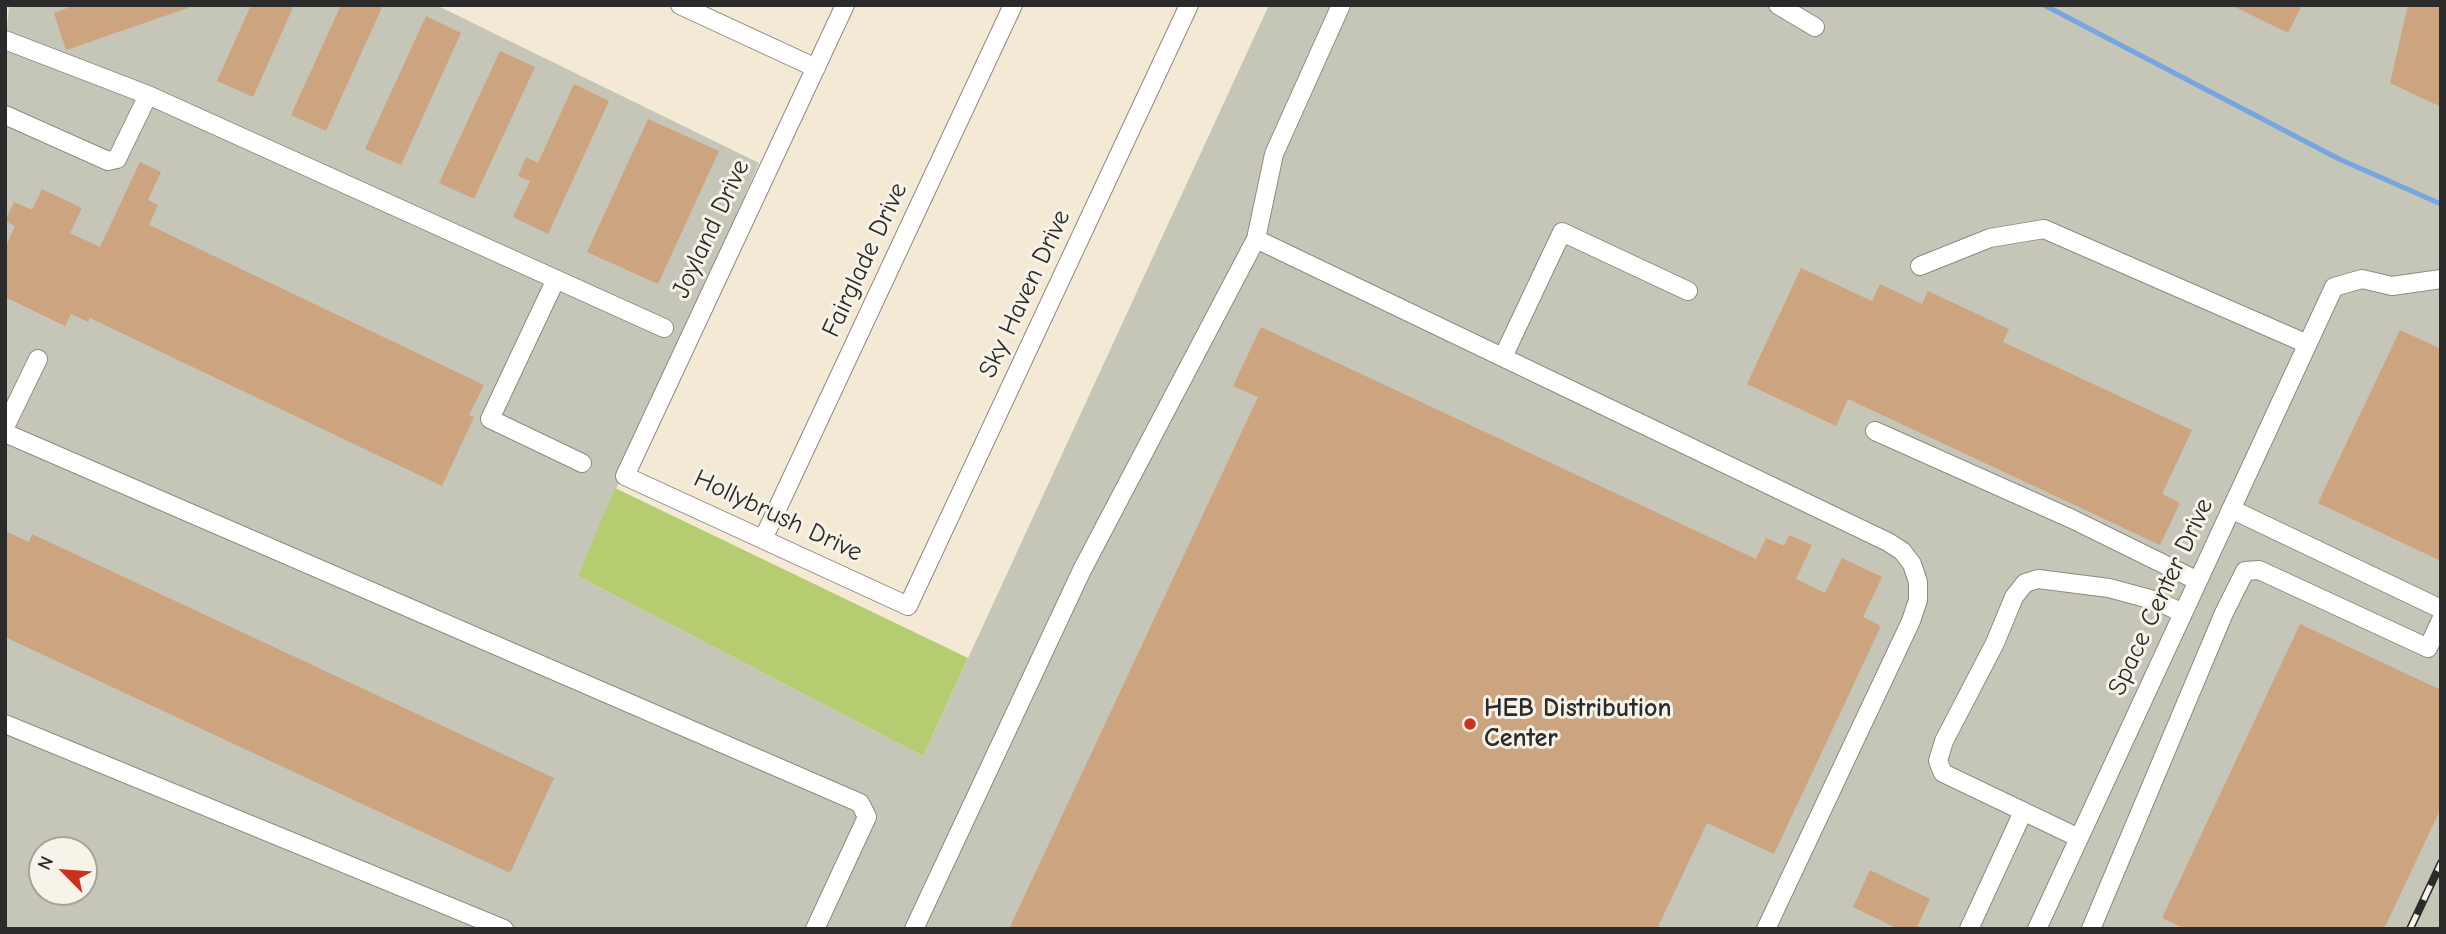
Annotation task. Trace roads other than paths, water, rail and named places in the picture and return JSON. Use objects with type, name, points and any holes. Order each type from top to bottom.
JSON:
[{"type":"street","points":[[680,5],[816,68]]},
{"type":"street","name":"Joyland Drive","points":[[625,475],[845,5]]},
{"type":"street","name":"Fairglade Drive","points":[[764,537],[1013,5]]},
{"type":"street","name":"Sky Haven Drive","points":[[908,606],[1189,5]]},
{"type":"street","points":[[914,929],[1082,570],[1256,239],[1274,154],[1341,5]]},
{"type":"street","points":[[1778,5],[1815,27]]},
{"type":"street","points":[[5,40],[148,95],[664,328]]},
{"type":"street","points":[[5,115],[108,161],[117,159],[148,95]]},
{"type":"street","points":[[1920,266],[1990,238],[2044,229],[2305,343]]},
{"type":"street","points":[[1503,357],[1562,232],[1688,291]]},
{"type":"street","points":[[1256,239],[1888,542],[1902,551],[1912,564],[1918,591],[1911,621],[1766,929]]},
{"type":"street","points":[[556,279],[490,419],[583,463]]},
{"type":"street","name":"Space Center Drive","points":[[2037,929],[2305,343],[2334,286],[2362,279],[2392,286],[2441,279]]},
{"type":"street","points":[[5,427],[38,359]]},
{"type":"street","points":[[1875,431],[2072,519],[2198,581]]},
{"type":"street","points":[[5,433],[860,803],[867,817],[815,929]]},
{"type":"street","name":"Hollybrush Drive","points":[[625,475],[764,537],[908,606]]},
{"type":"street","points":[[2231,509],[2441,609]]},
{"type":"street","points":[[2091,929],[2224,612],[2245,571],[2259,570],[2428,648],[2441,620]]},
{"type":"street","points":[[2079,838],[1943,772],[1938,761],[1944,740],[2025,583],[2038,579],[2058,580],[2136,595],[2183,613]]},
{"type":"street","points":[[5,724],[504,929]]},
{"type":"street","points":[[1969,929],[2023,812]]},
{"type":"waterway","points":[[2044,5],[2339,159],[2441,204]]},
{"type":"railway","points":[[2410,929],[2441,863]]},
{"type":"place","name":"HEB Distribution Center","points":[[1470,724]]}]
